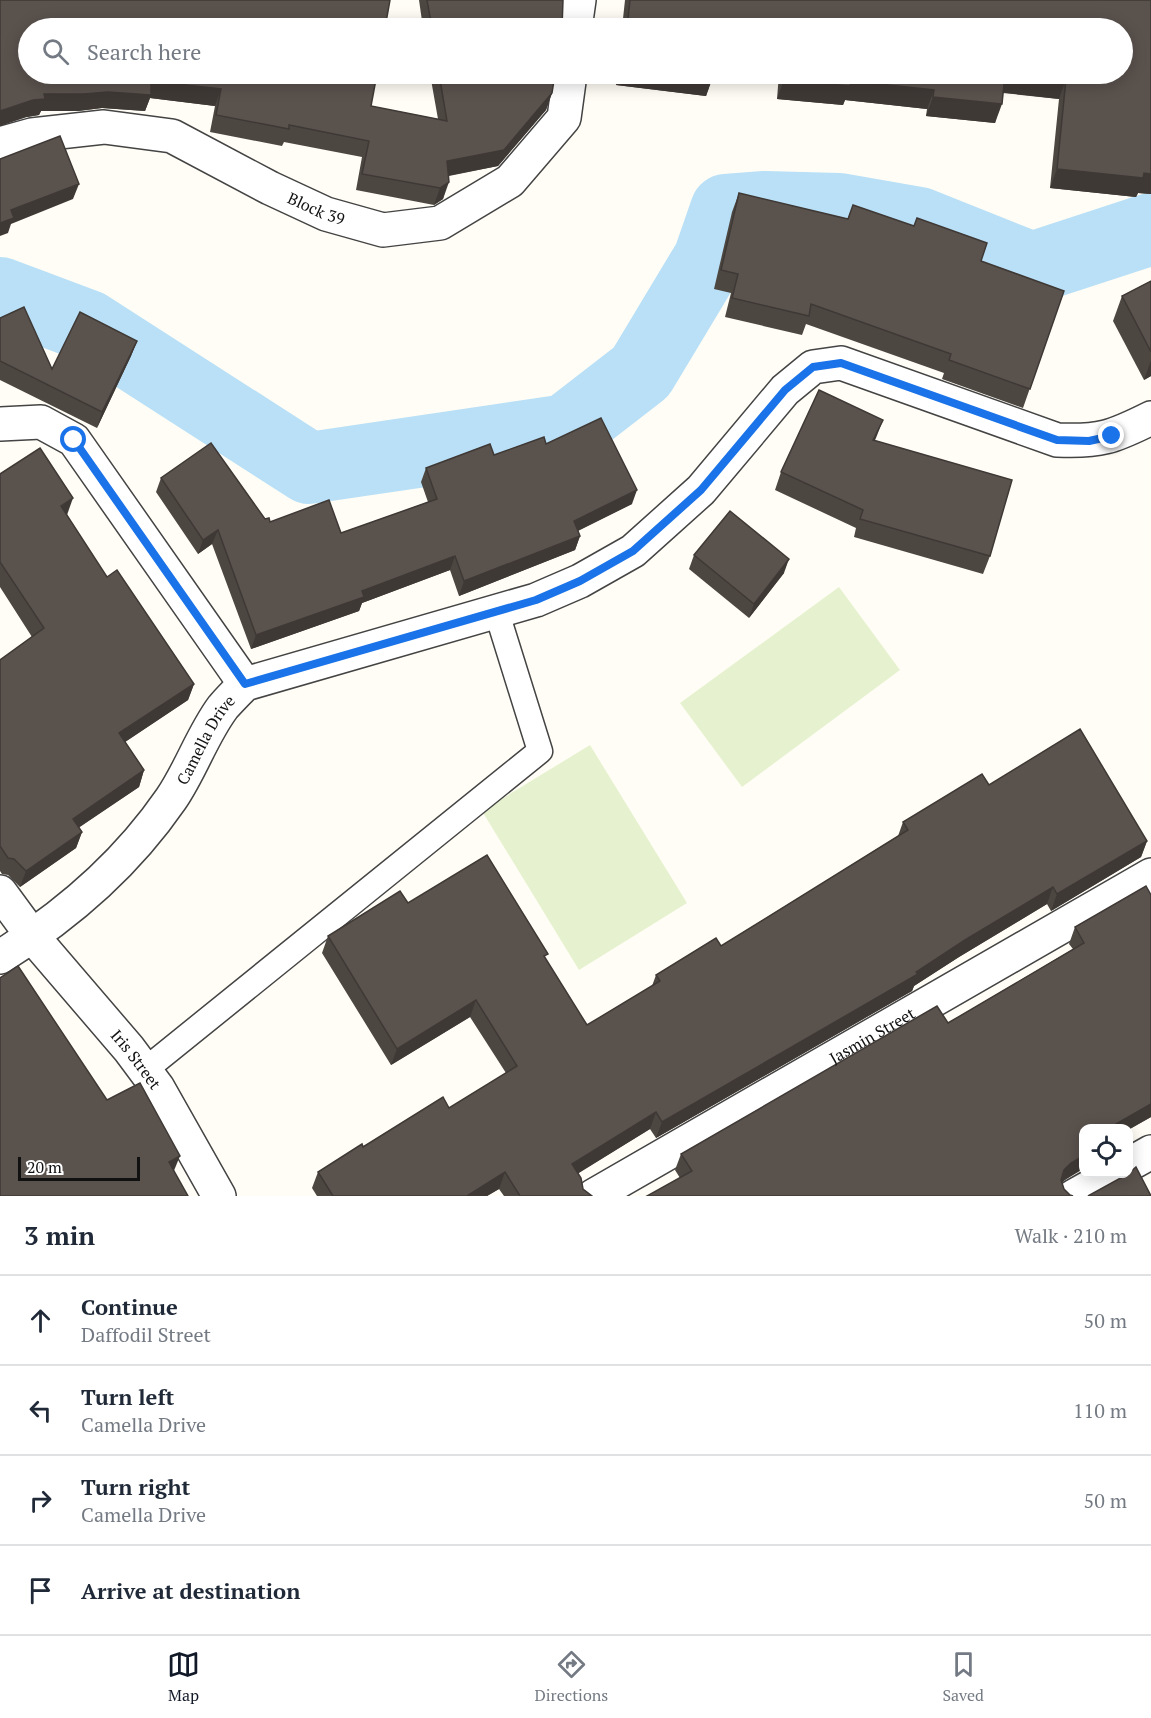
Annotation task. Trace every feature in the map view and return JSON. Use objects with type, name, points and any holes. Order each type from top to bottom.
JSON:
[{"type":"street","points":[[576,18],[579,0]]},
{"type":"street","name":"Block 39","points":[[0,144],[32,135],[104,127],[172,136],[270,188],[326,214],[383,230],[440,223],[510,181],[564,118],[569,84]]},
{"type":"street","name":"Camella Drive","points":[[0,957],[33,937],[108,874],[140,841],[172,798],[223,708],[245,684],[536,600],[580,581],[633,551],[701,490],[785,390],[813,367],[841,363],[1057,440],[1089,441],[1112,436],[1151,418]]},
{"type":"street","points":[[0,424],[41,422],[74,440],[245,684]]},
{"type":"street","name":"Jasmin Street","points":[[593,1196],[1151,875]]},
{"type":"street","name":"Iris Street","points":[[0,892],[33,937],[158,1088],[219,1196]]},
{"type":"street","points":[[1133,1162],[1151,1152]]},
{"type":"street","points":[[1074,1196],[1105,1178]]},
{"type":"lane","points":[[145,1070],[540,751],[496,610]]},
{"type":"green space","points":[[839,587],[900,670],[742,787],[680,703]]},
{"type":"green space","points":[[590,745],[687,903],[579,970],[482,811]]},
{"type":"building","points":[[0,0],[390,0],[387,18],[18,18],[18,84],[151,84],[151,95],[108,92],[44,94],[45,99],[33,100],[0,111]]},
{"type":"building","points":[[427,0],[563,0],[562,18],[430,18]]},
{"type":"building","points":[[630,0],[1151,0],[1151,174],[1144,173],[1143,178],[1057,169],[1066,84],[1133,84],[1133,18],[628,18]]},
{"type":"building","points":[[177,84],[375,84],[371,106],[447,121],[441,84],[553,84],[552,93],[504,150],[447,161],[449,182],[440,188],[362,174],[369,141],[289,125],[289,129],[216,115],[221,89]]},
{"type":"building","points":[[879,84],[1004,84],[1002,104],[933,97],[934,90]]},
{"type":"building","points":[[60,136],[79,184],[11,210],[14,218],[0,223],[0,159]]},
{"type":"building","points":[[739,193],[848,219],[853,205],[914,226],[917,218],[987,243],[981,261],[1064,291],[1030,389],[949,360],[951,354],[811,304],[809,316],[732,298],[738,274],[721,270]]},
{"type":"building","points":[[1151,281],[1151,352],[1122,296]]},
{"type":"building","points":[[24,307],[52,369],[80,312],[137,341],[102,412],[0,361],[0,318]]},
{"type":"building","points":[[819,390],[883,420],[873,440],[1012,480],[990,556],[860,519],[863,510],[781,472]]},
{"type":"building","points":[[601,418],[637,490],[574,521],[580,536],[464,581],[455,556],[362,591],[364,597],[256,635],[218,530],[203,540],[161,478],[211,443],[265,519],[269,518],[270,522],[329,500],[341,533],[437,499],[426,468],[490,444],[494,455],[544,437],[546,444]]},
{"type":"building","points":[[40,448],[73,498],[61,506],[107,577],[117,570],[194,684],[119,733],[144,770],[73,819],[82,832],[26,871],[14,859],[8,858],[0,846],[0,660],[44,628],[0,562],[0,474]]},
{"type":"building","points":[[730,511],[789,559],[754,604],[694,555]]},
{"type":"building","points":[[1080,729],[1147,841],[1057,894],[1053,887],[965,940],[916,972],[918,974],[662,1122],[656,1112],[572,1164],[581,1178],[583,1189],[592,1196],[520,1196],[505,1172],[467,1196],[333,1196],[318,1172],[443,1097],[449,1108],[517,1066],[476,1000],[397,1049],[328,936],[400,891],[408,903],[487,855],[548,954],[544,956],[587,1025],[660,981],[656,975],[716,938],[721,946],[908,830],[903,822],[982,774],[989,785]]},
{"type":"building","points":[[1146,886],[1151,895],[1151,1104],[1116,1124],[1079,1124],[1079,1158],[1064,1170],[1061,1180],[1064,1189],[1073,1196],[647,1196],[692,1171],[681,1154],[937,1006],[948,1023],[1084,943],[1075,927]]},
{"type":"building","points":[[18,966],[107,1100],[140,1083],[180,1156],[169,1162],[188,1196],[0,1196],[0,978]]},
{"type":"building","points":[[1136,1167],[1151,1196],[1088,1196],[1121,1178],[1133,1178],[1133,1170]]},
{"type":"waterway","points":[[0,293],[88,326],[309,468],[566,430],[641,372],[709,259],[726,210],[765,207],[839,209],[919,223],[1032,268],[1151,229]]},
{"type":"route","points":[[74,440],[245,684],[536,600],[580,581],[633,551],[673,517],[701,490],[785,390],[813,367],[841,363],[1057,440],[1089,441],[1112,436]]}]
